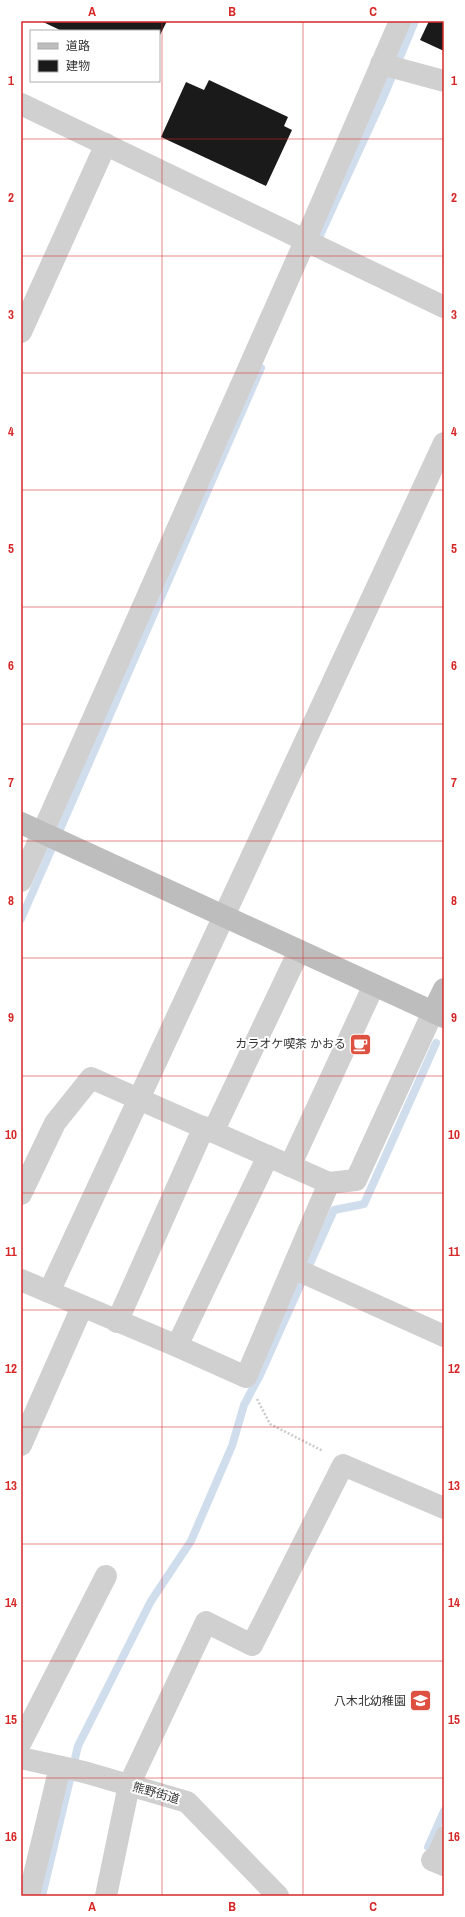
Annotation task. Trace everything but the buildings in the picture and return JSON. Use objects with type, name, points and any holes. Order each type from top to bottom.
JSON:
[{"type":"street","points":[[21,881],[306,239],[400,21]]},
{"type":"street","points":[[381,64],[444,81]]},
{"type":"street","points":[[21,104],[306,239],[444,307]]},
{"type":"street","points":[[21,332],[106,144]]},
{"type":"street","points":[[49,1292],[444,443]]},
{"type":"street","points":[[21,823],[439,1015]]},
{"type":"street","points":[[117,1322],[208,1130],[299,951]]},
{"type":"street","points":[[290,1166],[374,985]]},
{"type":"street","points":[[21,1194],[55,1123],[91,1078],[329,1183],[356,1180],[439,1015],[444,989]]},
{"type":"street","points":[[177,1346],[268,1156]]},
{"type":"street","points":[[21,1280],[246,1377],[329,1183]]},
{"type":"street","points":[[293,1268],[444,1336]]},
{"type":"street","points":[[21,1445],[82,1306]]},
{"type":"street","points":[[106,1896],[128,1785],[206,1622],[252,1645],[343,1465],[444,1508]]},
{"type":"street","points":[[21,1742],[106,1576]]},
{"type":"street","name":"熊野街道","points":[[21,1758],[84,1772],[187,1802],[278,1896]]},
{"type":"street","points":[[29,1896],[60,1767]]},
{"type":"lane","points":[[438,1862],[444,1834]]},
{"type":"path","points":[[246,1377],[270,1424],[341,1460],[343,1465]]},
{"type":"waterway","points":[[316,244],[383,98],[415,21]]},
{"type":"waterway","points":[[21,919],[261,368]]},
{"type":"waterway","points":[[42,1896],[78,1746],[151,1601],[191,1541],[232,1446],[244,1405],[260,1375],[334,1210],[364,1204],[436,1043]]},
{"type":"waterway","points":[[438,1853],[428,1847],[444,1811]]},
{"type":"place","name":"カラオケ喫茶 かおる","points":[[361,1044]]},
{"type":"place","name":"八木北幼稚園","points":[[421,1701]]}]
